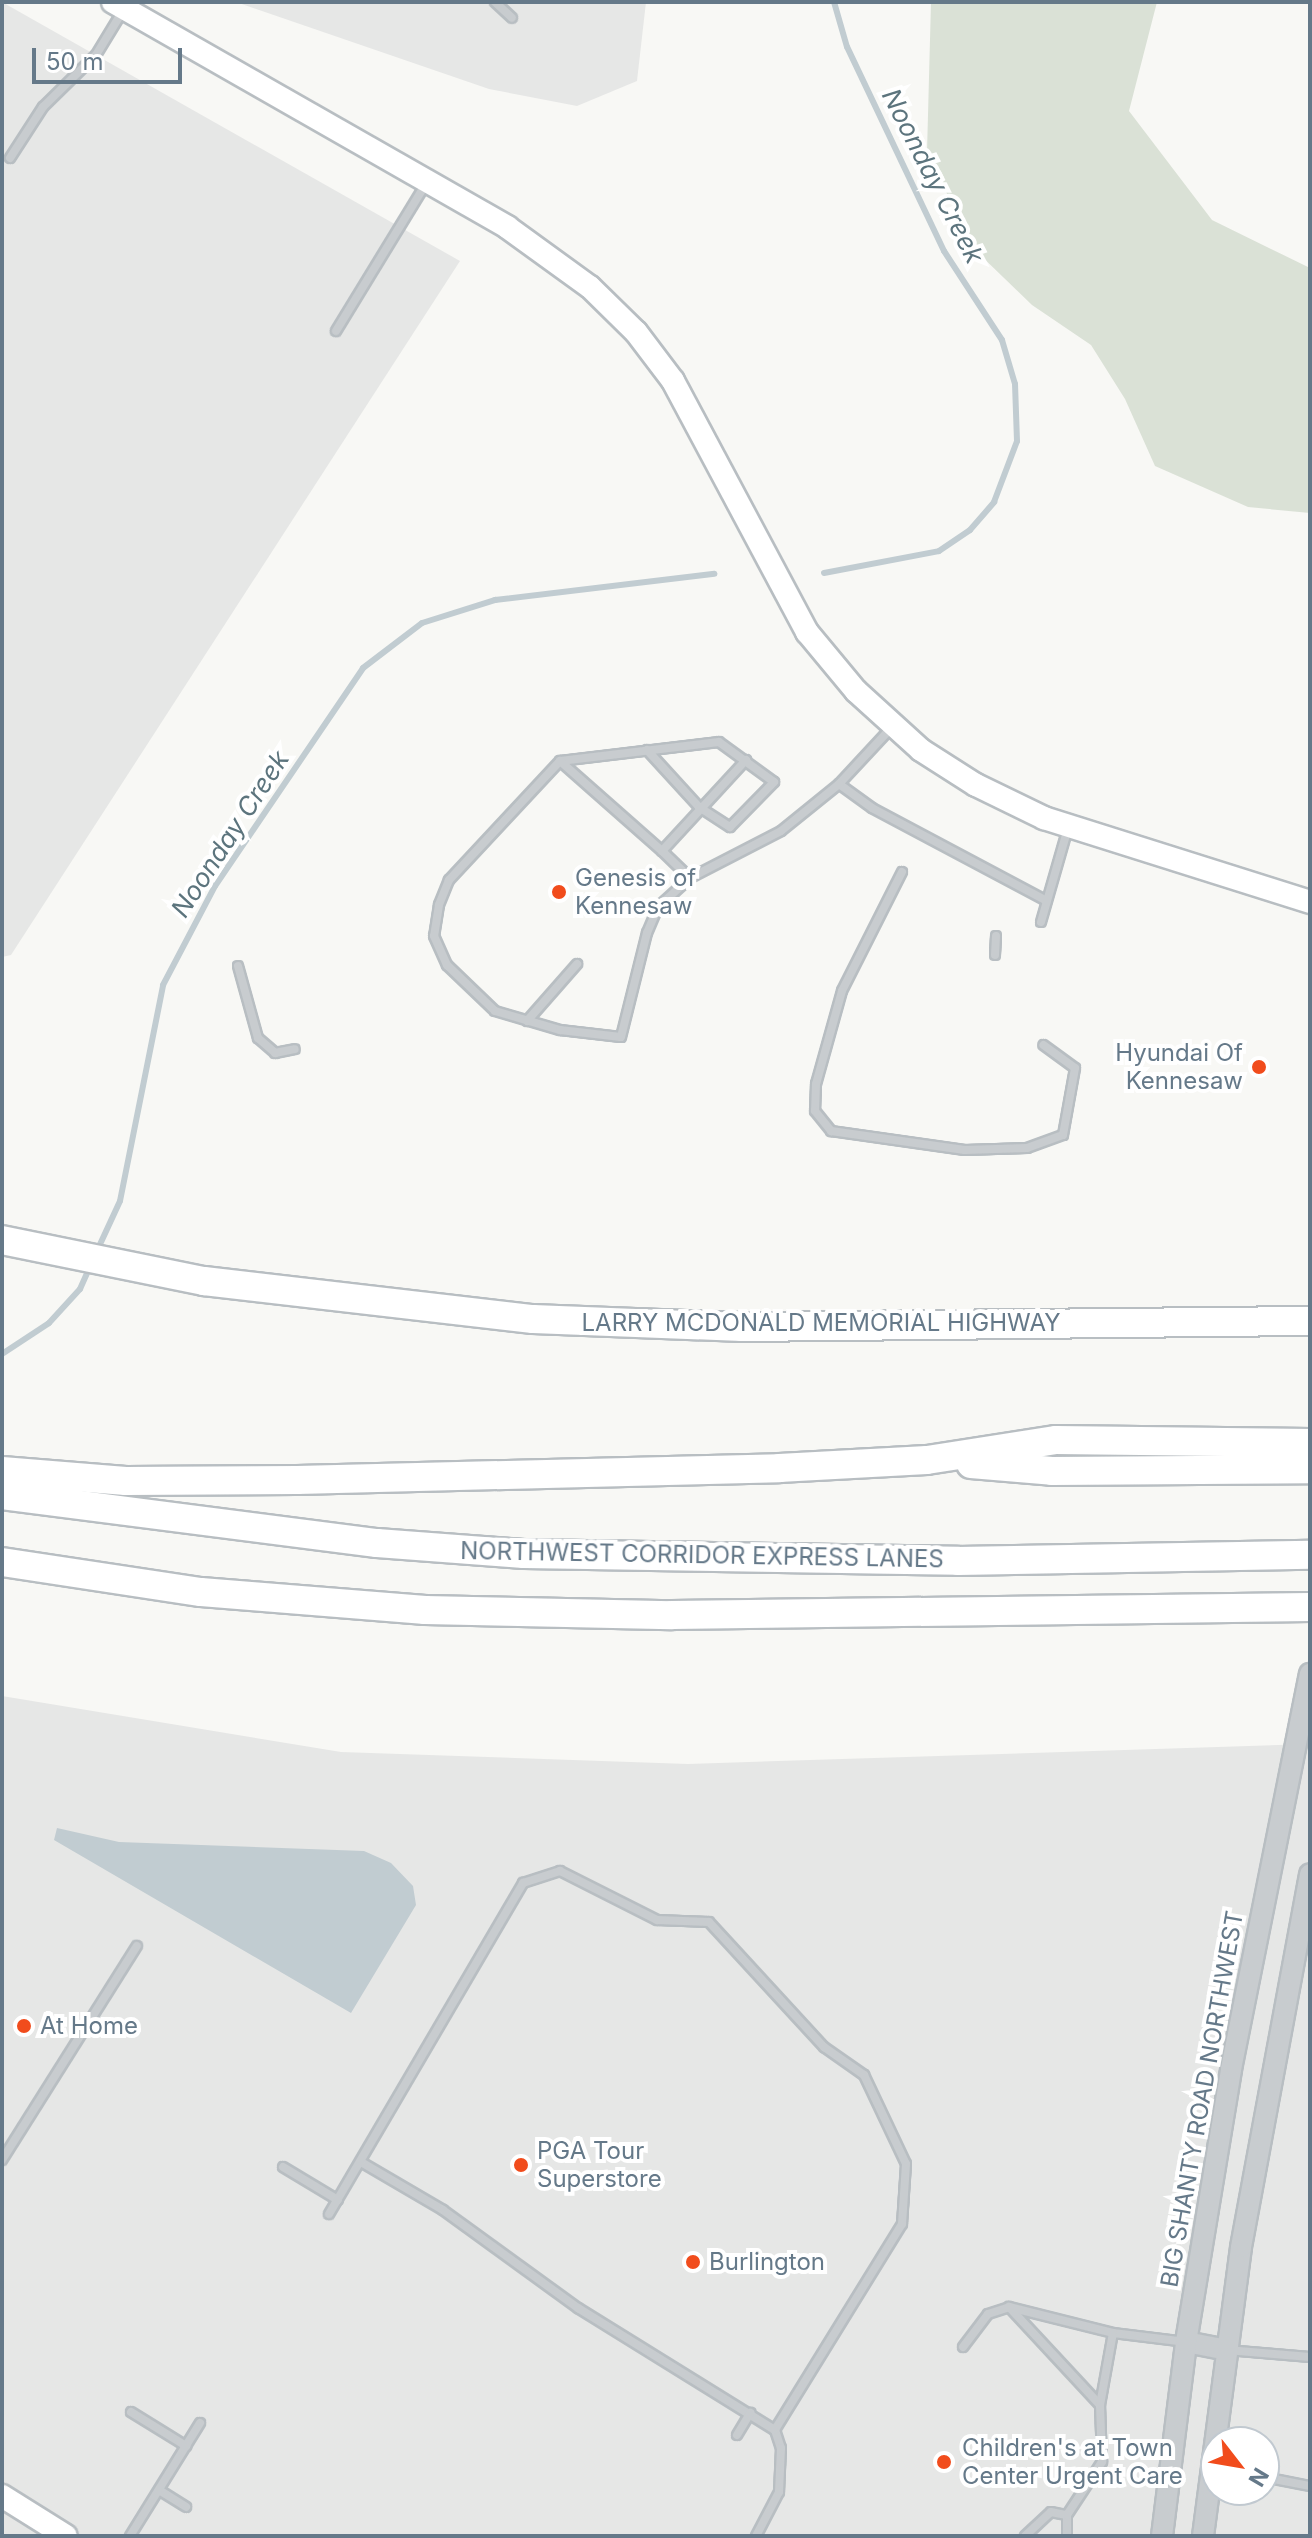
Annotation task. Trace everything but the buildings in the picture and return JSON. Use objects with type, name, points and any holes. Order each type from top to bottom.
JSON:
[{"type":"highway","name":"LARRY MCDONALD MEMORIAL HIGHWAY","points":[[2,1240],[204,1281],[390,1305],[640,1325],[1309,1321]]},
{"type":"highway","points":[[927,1460],[1056,1440],[1310,1443]]},
{"type":"highway","points":[[2,1471],[126,1481],[283,1480],[927,1460],[1052,1471],[1310,1469]]},
{"type":"highway","name":"NORTHWEST CORRIDOR EXPRESS LANES","points":[[2,1495],[377,1543],[524,1554],[943,1561],[1310,1555]]},
{"type":"highway","points":[[2,1562],[201,1592],[425,1610],[672,1615],[1310,1607]]},
{"type":"main road","points":[[119,5],[427,181],[550,256],[636,332],[700,423],[770,570],[807,632],[892,726],[976,785],[1068,827],[1310,902]]},
{"type":"main road","points":[[2,2496],[66,2536]]},
{"type":"street","name":"BIG SHANTY ROAD NORTHWEST","points":[[1162,2536],[1186,2342],[1231,2069],[1310,1674]]},
{"type":"street","points":[[1219,2426],[1227,2350],[1310,1874]]},
{"type":"street","points":[[1186,2342],[1227,2350]]},
{"type":"street","points":[[1203,2536],[1208,2506]]},
{"type":"lane","points":[[495,2],[512,18]]},
{"type":"lane","points":[[10,158],[43,107],[96,55],[119,5]]},
{"type":"lane","points":[[336,331],[427,181]]},
{"type":"lane","points":[[647,750],[699,807],[730,827],[774,782],[719,742],[647,750],[560,761],[449,880],[434,936],[447,965],[495,1011],[560,1030],[621,1037],[647,933],[658,907],[690,878],[781,831],[839,784],[892,726]]},
{"type":"lane","points":[[662,851],[699,807],[746,760]]},
{"type":"lane","points":[[560,761],[690,878]]},
{"type":"lane","points":[[839,784],[872,808],[1045,900]]},
{"type":"lane","points":[[1041,922],[1068,827]]},
{"type":"lane","points":[[902,872],[842,991],[816,1084],[815,1111],[831,1131],[965,1150],[1027,1148],[1063,1135],[1075,1068],[1043,1045]]},
{"type":"lane","points":[[995,955],[996,936]]},
{"type":"lane","points":[[527,1021],[577,964]]},
{"type":"lane","points":[[238,966],[258,1038],[275,1053],[295,1049]]},
{"type":"lane","points":[[329,2214],[361,2162],[373,2131],[523,1883],[560,1871],[657,1920],[709,1922],[824,2047],[864,2075],[906,2164],[902,2224],[775,2430]]},
{"type":"lane","points":[[2,2160],[137,1946]]},
{"type":"lane","points":[[361,2162],[443,2210],[578,2308],[775,2430],[781,2448],[779,2492],[756,2536]]},
{"type":"lane","points":[[283,2167],[338,2200]]},
{"type":"lane","points":[[963,2347],[988,2314],[1009,2307],[1113,2333],[1186,2342]]},
{"type":"lane","points":[[1009,2307],[1100,2405]]},
{"type":"lane","points":[[1067,2536],[1067,2515],[1102,2462],[1100,2405],[1113,2333]]},
{"type":"lane","points":[[1227,2350],[1310,2357]]},
{"type":"lane","points":[[131,2412],[186,2446]]},
{"type":"lane","points":[[737,2435],[750,2413]]},
{"type":"lane","points":[[130,2536],[200,2423]]},
{"type":"lane","points":[[1280,2480],[1310,2486]]},
{"type":"lane","points":[[159,2490],[186,2507]]},
{"type":"lane","points":[[1025,2536],[1051,2512],[1067,2515]]},
{"type":"shaded area","points":[[2,2],[460,261],[11,955],[2,957]]},
{"type":"shaded area","points":[[236,2],[646,2],[637,81],[577,106],[489,89]]},
{"type":"shaded area","points":[[931,2],[1157,2],[1129,111],[1212,220],[1310,268],[1310,513],[1248,507],[1155,466],[1125,399],[1091,345],[1032,305],[973,248],[927,152]]},
{"type":"shaded area","points":[[2,1696],[341,1752],[688,1764],[1310,1744],[1310,2536],[2,2536]]},
{"type":"shaded area","points":[[57,1828],[119,1842],[364,1851],[391,1863],[413,1886],[416,1905],[351,2013],[54,1840]]},
{"type":"waterway","name":"Noonday Creek","points":[[824,573],[939,551],[970,530],[994,502],[1017,441],[1015,384],[1002,340],[944,251],[847,47],[834,2]]},
{"type":"waterway","name":"Noonday Creek","points":[[96,1253],[120,1201],[163,985],[215,886],[363,668],[422,623],[495,600],[714,574]]},
{"type":"waterway","name":"Noonday Creek","points":[[2,1354],[49,1323],[80,1289],[90,1267]]},
{"type":"place","name":"Genesis of Kennesaw","points":[[559,892]]},
{"type":"place","name":"Hyundai Of Kennesaw","points":[[1259,1067]]},
{"type":"place","name":"At Home","points":[[24,2026]]},
{"type":"place","name":"PGA Tour Superstore","points":[[521,2165]]},
{"type":"place","name":"Burlington","points":[[693,2262]]},
{"type":"place","name":"Children's at Town Center Urgent Care","points":[[944,2462]]}]
